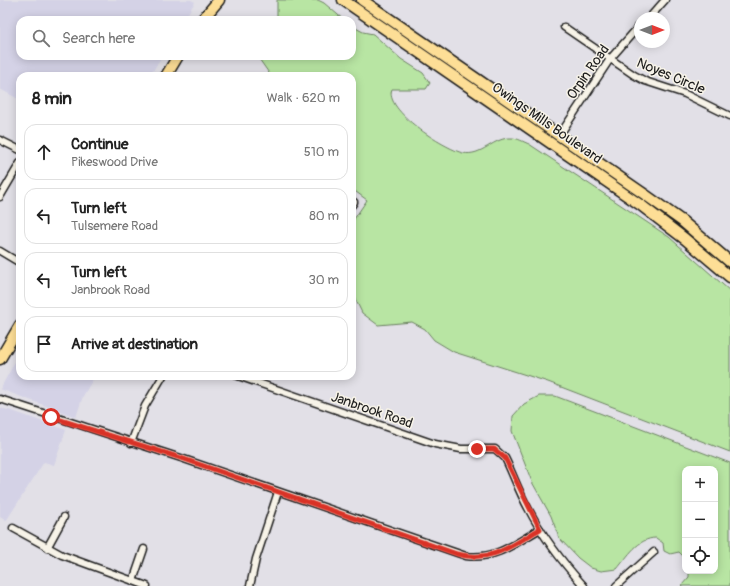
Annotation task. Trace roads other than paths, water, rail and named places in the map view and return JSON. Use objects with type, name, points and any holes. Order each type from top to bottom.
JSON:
[{"type":"main road","points":[[205,16],[219,0]]},
{"type":"main road","name":"Owings Mills Boulevard","points":[[343,0],[642,206],[685,239],[730,277]]},
{"type":"main road","name":"Owings Mills Boulevard","points":[[362,0],[682,221],[730,262]]},
{"type":"main road","points":[[168,72],[176,60]]},
{"type":"main road","points":[[0,360],[16,332]]},
{"type":"street","points":[[654,12],[665,0]]},
{"type":"street","name":"Noyes Circle","points":[[564,27],[610,60],[645,81],[685,94],[730,116]]},
{"type":"street","name":"Orpin Road","points":[[559,136],[610,60],[634,32]]},
{"type":"street","points":[[0,140],[16,148]]},
{"type":"street","points":[[0,196],[16,169]]},
{"type":"street","points":[[0,251],[16,261]]},
{"type":"street","points":[[130,443],[145,406],[161,380]]},
{"type":"street","name":"Janbrook Road","points":[[250,380],[435,444],[461,449],[490,449],[500,452],[505,458],[521,494],[540,529]]},
{"type":"street","points":[[0,399],[470,557],[483,557],[499,553],[540,529],[558,556],[584,586]]},
{"type":"street","points":[[250,586],[256,559],[278,492]]},
{"type":"street","points":[[47,548],[64,517]]},
{"type":"street","points":[[13,528],[47,548],[79,562],[147,586]]},
{"type":"street","points":[[133,581],[144,549]]},
{"type":"street","points":[[616,586],[654,552]]}]
